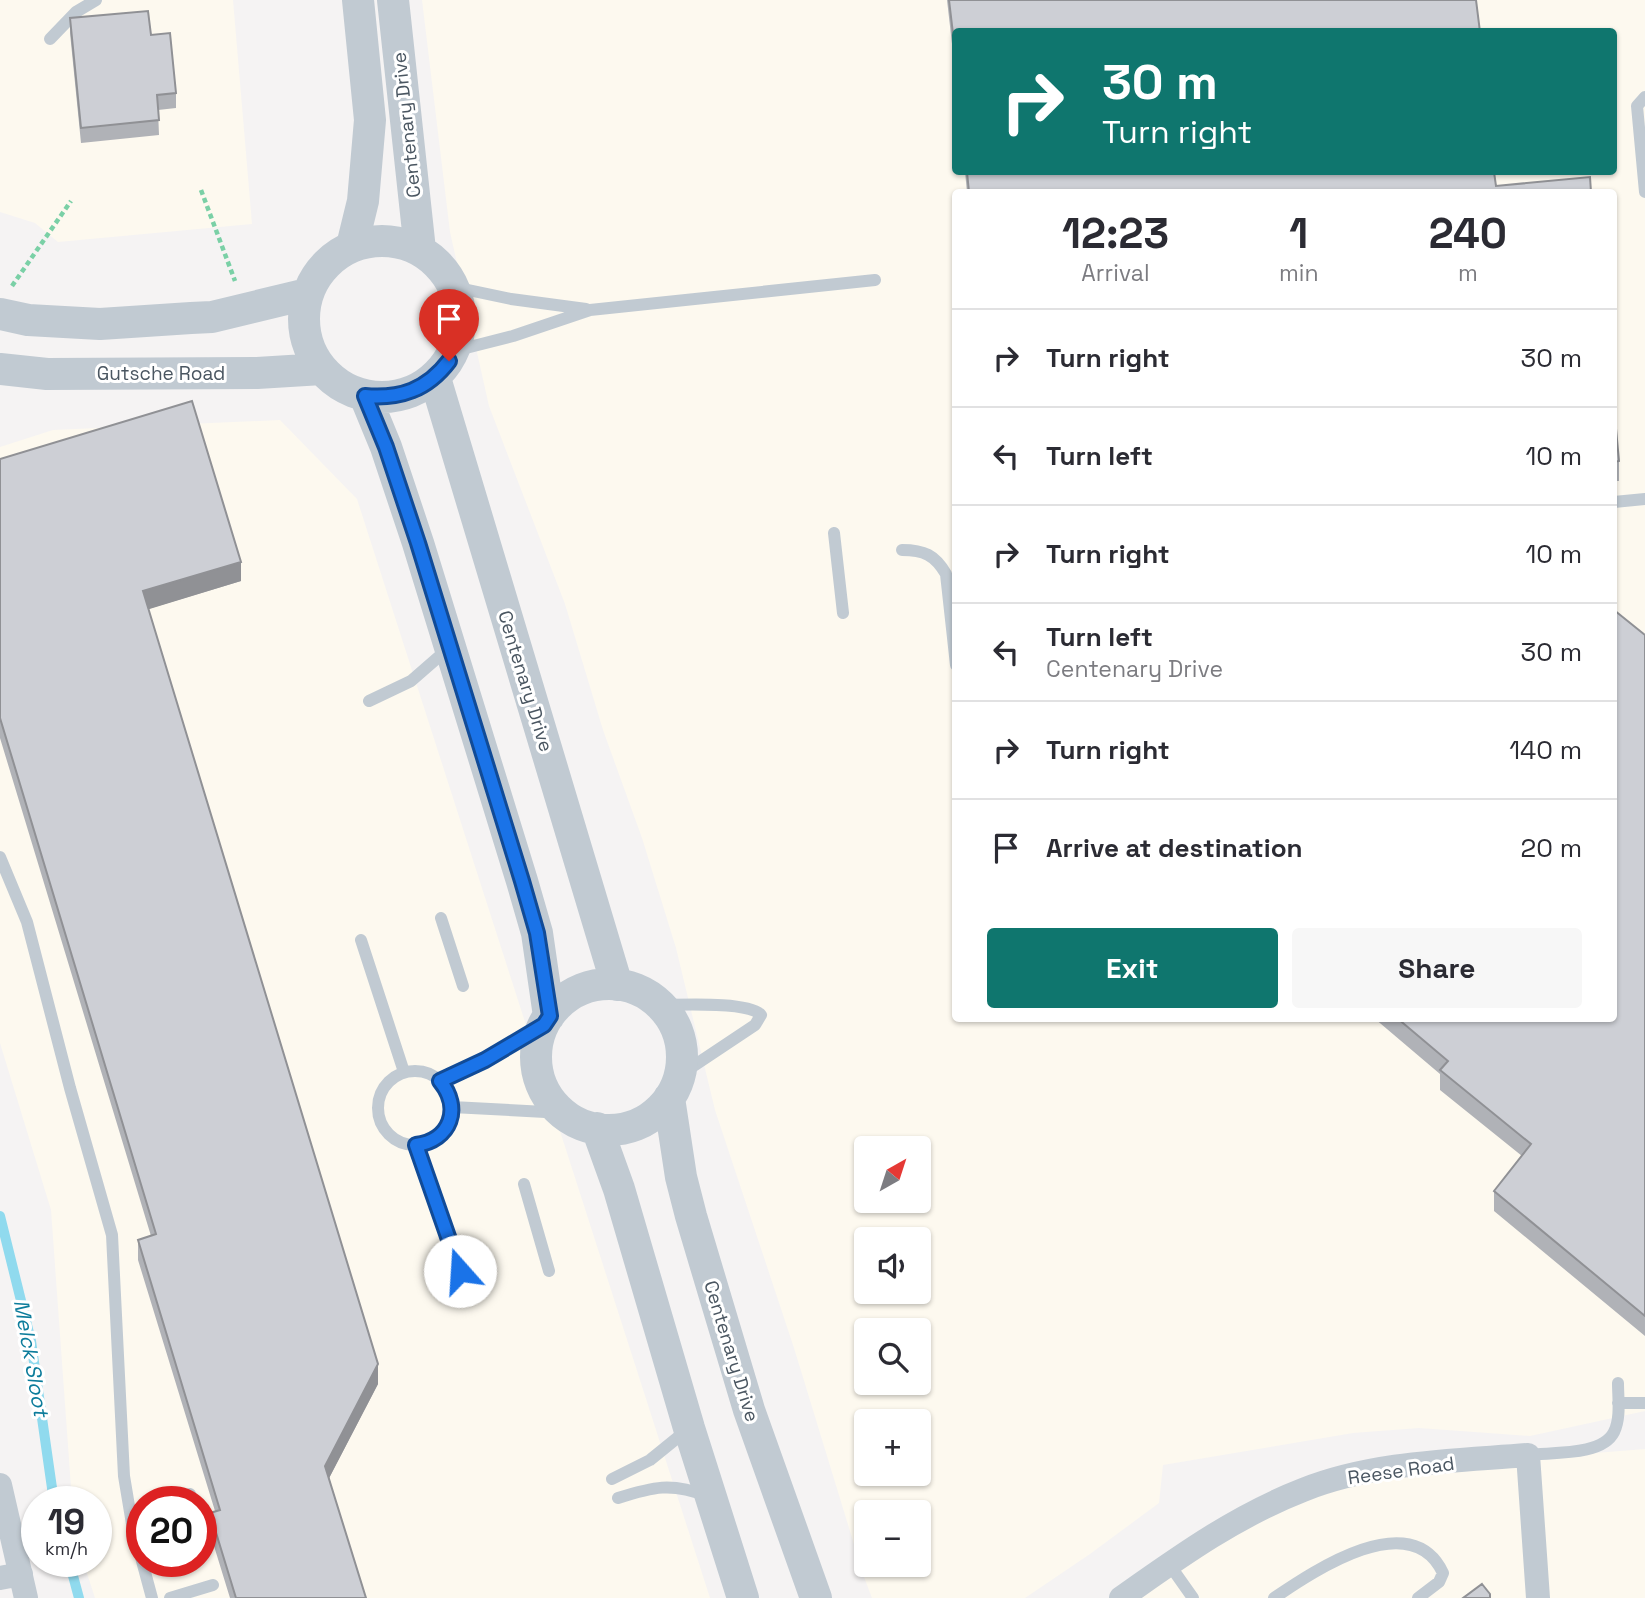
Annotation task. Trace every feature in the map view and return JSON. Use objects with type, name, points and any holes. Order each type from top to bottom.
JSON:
[{"type":"street","name":"Centenary Drive","points":[[352,246],[363,201],[370,120],[358,0]]},
{"type":"street","name":"Centenary Drive","points":[[393,0],[420,250]]},
{"type":"street","points":[[386,240],[404,243],[434,260],[454,287],[461,319],[454,351],[435,377],[402,395],[365,396],[349,390],[334,381],[311,352],[305,334],[307,294],[325,265],[352,246],[386,240]]},
{"type":"street","points":[[4,303],[28,320],[100,324],[212,317],[307,294]]},
{"type":"street","name":"Gutsche Road","points":[[0,369],[47,374],[257,373],[322,369]]},
{"type":"street","name":"Centenary Drive","points":[[435,377],[617,985]]},
{"type":"street","points":[[365,396],[390,458],[537,933],[547,1020],[537,1054],[540,1076],[549,1096],[564,1113],[579,1123],[597,1128],[618,1129],[638,1124],[655,1113],[675,1087],[682,1063],[680,1037],[661,1005],[640,991],[617,985],[595,986],[574,993],[547,1020]]},
{"type":"street","name":"Centenary Drive","points":[[675,1087],[681,1177],[691,1216],[749,1410],[816,1598]]},
{"type":"street","points":[[597,1128],[619,1189],[689,1428],[743,1598]]},
{"type":"street","points":[[1528,1455],[1538,1598]]},
{"type":"street","name":"Reese Road","points":[[1121,1598],[1169,1564],[1252,1513],[1305,1489],[1382,1469],[1528,1455]]},
{"type":"street","points":[[0,1485],[10,1576],[26,1598]]},
{"type":"lane","points":[[50,39],[76,12],[96,0]]},
{"type":"lane","points":[[1645,97],[1637,106],[1645,192]]},
{"type":"lane","points":[[454,351],[513,336],[590,310],[874,279]]},
{"type":"lane","points":[[454,287],[511,299],[590,310]]},
{"type":"lane","points":[[1617,502],[1645,499]]},
{"type":"lane","points":[[834,533],[843,613]]},
{"type":"lane","points":[[902,550],[917,550],[932,555],[939,562],[946,574],[952,629]]},
{"type":"lane","points":[[369,701],[411,681],[450,647]]},
{"type":"lane","points":[[0,857],[27,922],[69,1088],[112,1235],[124,1476],[127,1486]]},
{"type":"lane","points":[[441,918],[463,986]]},
{"type":"lane","points":[[361,940],[404,1072]]},
{"type":"lane","points":[[661,1005],[740,1007],[755,1009],[761,1015],[755,1025],[675,1087]]},
{"type":"lane","points":[[440,1081],[485,1060],[547,1020]]},
{"type":"lane","points":[[404,1072],[424,1072],[440,1081],[447,1089],[452,1107],[448,1126],[442,1134],[425,1144],[404,1143],[393,1138],[379,1117],[381,1093],[388,1082],[404,1072]]},
{"type":"lane","points":[[452,1107],[564,1113]]},
{"type":"lane","points":[[416,1145],[469,1296]]},
{"type":"lane","points":[[524,1184],[549,1271]]},
{"type":"lane","name":"Reese Road","points":[[1528,1455],[1597,1448],[1607,1442],[1615,1430],[1618,1383]]},
{"type":"lane","points":[[1618,1403],[1645,1403]]},
{"type":"lane","points":[[612,1479],[650,1460],[689,1428]]},
{"type":"lane","points":[[618,1498],[663,1486],[689,1489],[713,1499]]},
{"type":"lane","points":[[1275,1598],[1327,1564],[1391,1543],[1413,1545],[1432,1557],[1440,1566],[1443,1577],[1418,1598]]},
{"type":"lane","points":[[1169,1564],[1193,1598]]},
{"type":"lane","points":[[148,1577],[152,1598]]},
{"type":"lane","points":[[170,1598],[213,1585]]},
{"type":"path","points":[[201,190],[246,309]]},
{"type":"path","points":[[4,303],[71,201]]},
{"type":"shaded area","points":[[0,0],[233,0],[252,224],[58,242],[35,223],[0,212]]},
{"type":"shaded area","points":[[422,0],[1645,0],[1645,1411],[1530,1436],[1419,1428],[1353,1433],[1163,1465],[1159,1503],[1025,1598],[872,1598],[864,1577],[931,1577],[931,1500],[854,1500],[854,1544],[794,1348],[715,1110],[676,948],[642,838],[603,730],[565,604],[489,406],[450,232]]},
{"type":"shaded area","points":[[280,420],[357,499],[710,1598],[95,1598],[88,1577],[112,1577],[112,1486],[71,1486],[51,1210],[0,1043],[0,447],[53,430]]},
{"type":"shaded area","points":[[1645,1449],[1645,1598],[1126,1598],[1218,1535],[1383,1470]]},
{"type":"building","points":[[949,0],[1476,0],[1480,28],[952,28]]},
{"type":"building","points":[[148,11],[151,35],[170,33],[176,93],[157,95],[159,120],[81,128],[70,18]]},
{"type":"building","points":[[967,175],[1494,175],[1496,186],[1590,177],[1591,189],[969,189]]},
{"type":"building","points":[[192,401],[241,562],[143,591],[378,1364],[325,1466],[366,1598],[236,1598],[217,1536],[217,1511],[220,1510],[217,1486],[213,1486],[138,1240],[156,1234],[0,718],[0,459]]},
{"type":"building","points":[[1617,612],[1645,635],[1645,1316],[1494,1191],[1531,1144],[1440,1070],[1448,1061],[1402,1022],[1617,1022]]},
{"type":"building","points":[[1482,1584],[1490,1598],[1463,1598]]},
{"type":"waterway","name":"Melck Sloot","points":[[0,1216],[31,1341],[52,1486]]},
{"type":"waterway","name":"Melck Sloot","points":[[73,1577],[79,1598]]},
{"type":"route","points":[[449,361],[435,377],[419,388],[402,395],[365,396],[386,447],[418,543],[522,881],[537,933],[550,1016],[544,1025],[485,1060],[440,1081],[447,1089],[452,1107],[448,1126],[434,1139],[416,1145],[460,1271]]}]
